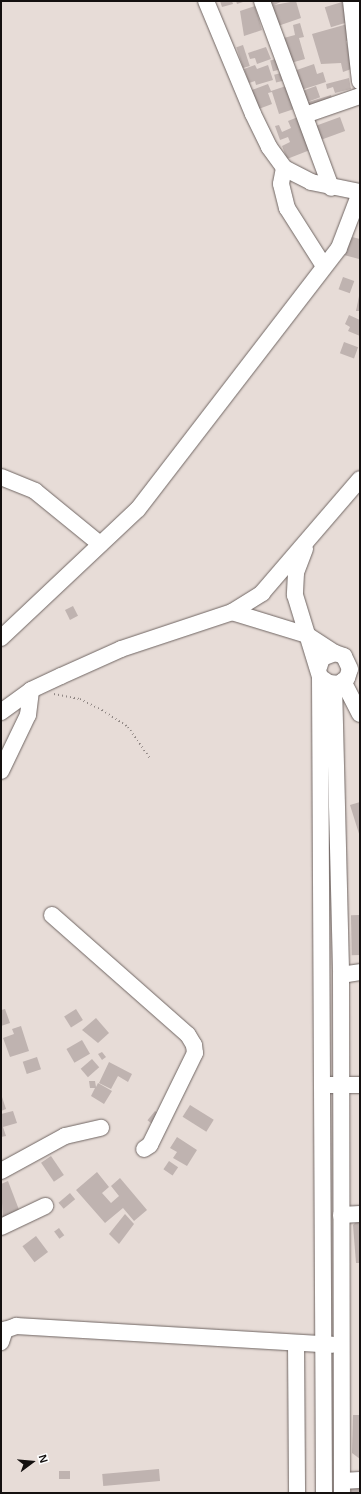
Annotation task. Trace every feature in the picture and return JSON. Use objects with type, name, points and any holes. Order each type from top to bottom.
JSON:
[{"type":"street","points":[[1,638],[69,577],[100,544],[138,509],[324,266],[347,233],[360,193],[331,188],[296,176],[284,168],[268,147],[206,1]]},
{"type":"street","points":[[262,1],[331,188]]},
{"type":"street","points":[[355,8],[360,80]]},
{"type":"street","points":[[305,115],[360,96]]},
{"type":"street","points":[[284,168],[281,184],[287,208],[324,266]]},
{"type":"street","points":[[1,477],[34,491],[100,544]]},
{"type":"street","points":[[1,712],[32,694],[121,649],[232,612],[262,593],[308,542],[360,479]]},
{"type":"street","points":[[308,542],[296,573],[295,595],[319,672],[324,1493]]},
{"type":"street","points":[[232,612],[307,635],[335,653],[344,656],[347,676],[340,975],[342,1487],[360,1480]]},
{"type":"street","points":[[319,672],[326,655],[335,653]]},
{"type":"street","points":[[319,672],[347,676]]},
{"type":"street","points":[[347,676],[360,714]]},
{"type":"street","points":[[1,771],[28,715],[32,694]]},
{"type":"street","points":[[52,915],[188,1036],[194,1045],[195,1053],[150,1146],[144,1149]]},
{"type":"street","points":[[340,975],[360,972]]},
{"type":"street","points":[[321,1085],[360,1085]]},
{"type":"street","points":[[1,1171],[65,1136],[101,1128]]},
{"type":"street","points":[[1,1227],[45,1206]]},
{"type":"street","points":[[341,1215],[360,1214]]},
{"type":"street","points":[[1,1342],[5,1330],[16,1326],[341,1346]]},
{"type":"street","points":[[296,1343],[297,1493]]},
{"type":"path","points":[[32,694],[64,696],[102,710],[128,727],[150,758]]},
{"type":"building","points":[[220,1],[232,1],[233,4],[222,7]]},
{"type":"building","points":[[236,1],[246,1],[237,4]]},
{"type":"building","points":[[264,1],[283,1],[274,5],[296,1],[301,18],[275,27]]},
{"type":"building","points":[[342,2],[348,22],[331,27],[325,7]]},
{"type":"building","points":[[255,6],[262,30],[244,36],[240,11]]},
{"type":"building","points":[[300,23],[304,37],[299,38],[305,59],[287,64],[280,39],[295,35],[293,25]]},
{"type":"building","points":[[351,23],[356,38],[346,41],[354,68],[343,72],[341,63],[321,64],[312,34]]},
{"type":"building","points":[[243,45],[250,66],[243,68],[236,47]]},
{"type":"building","points":[[266,47],[271,59],[257,64],[255,58],[250,59],[248,53]]},
{"type":"building","points":[[276,59],[279,70],[273,71],[270,61]]},
{"type":"building","points":[[314,64],[317,74],[323,72],[326,82],[298,91],[291,72]]},
{"type":"building","points":[[255,65],[257,69],[268,65],[273,80],[256,85],[255,81],[249,83],[244,69]]},
{"type":"building","points":[[281,73],[283,81],[276,82],[274,75]]},
{"type":"building","points":[[349,78],[351,89],[335,93],[333,87],[327,89],[326,84]]},
{"type":"building","points":[[268,84],[271,91],[286,86],[294,109],[279,114],[272,92],[268,93],[272,104],[256,110],[249,91]]},
{"type":"building","points":[[316,86],[320,97],[303,103],[299,92]]},
{"type":"building","points":[[331,95],[334,105],[311,112],[308,102]]},
{"type":"building","points":[[298,117],[310,150],[287,159],[282,146],[290,142],[288,137],[280,140],[275,126],[279,125],[282,132],[291,128],[288,121]]},
{"type":"building","points":[[340,117],[345,131],[320,140],[315,126]]},
{"type":"building","points":[[348,236],[360,239],[359,259],[344,255]]},
{"type":"building","points":[[343,277],[354,281],[350,293],[339,289]]},
{"type":"building","points":[[359,296],[360,311],[356,311]]},
{"type":"building","points":[[349,315],[360,320],[360,336],[348,331],[350,327],[345,324]]},
{"type":"building","points":[[344,342],[358,347],[354,358],[340,353]]},
{"type":"building","points":[[73,606],[78,616],[70,620],[65,610]]},
{"type":"building","points":[[360,802],[360,837],[350,805]]},
{"type":"building","points":[[351,915],[359,915],[360,955],[352,955]]},
{"type":"building","points":[[5,1009],[10,1023],[1,1026],[1,1010]]},
{"type":"building","points":[[76,1009],[83,1020],[71,1027],[64,1016]]},
{"type":"building","points":[[96,1018],[109,1033],[98,1043],[82,1030]]},
{"type":"building","points":[[21,1026],[29,1051],[10,1057],[3,1038],[14,1034],[12,1029]]},
{"type":"building","points":[[82,1040],[90,1054],[74,1063],[66,1049]]},
{"type":"building","points":[[102,1052],[106,1057],[102,1060],[98,1054]]},
{"type":"building","points":[[37,1057],[41,1069],[27,1074],[23,1062]]},
{"type":"building","points":[[92,1059],[99,1067],[88,1077],[81,1069]]},
{"type":"building","points":[[109,1062],[132,1074],[128,1082],[118,1076],[111,1089],[99,1083]]},
{"type":"building","points":[[89,1081],[95,1081],[96,1087],[98,1083],[112,1091],[104,1104],[91,1096],[95,1088],[90,1088]]},
{"type":"building","points":[[1,1094],[6,1109],[1,1111]]},
{"type":"building","points":[[190,1105],[214,1120],[206,1132],[183,1117]]},
{"type":"building","points":[[13,1111],[17,1123],[3,1127],[6,1136],[1,1137],[1,1114]]},
{"type":"building","points":[[155,1111],[160,1115],[152,1124],[147,1120]]},
{"type":"building","points":[[177,1137],[197,1150],[187,1166],[173,1158],[177,1152],[170,1148]]},
{"type":"building","points":[[51,1156],[64,1175],[54,1182],[41,1163]]},
{"type":"building","points":[[169,1161],[178,1167],[173,1175],[163,1169]]},
{"type":"building","points":[[97,1172],[109,1187],[102,1193],[111,1203],[119,1196],[111,1186],[120,1178],[147,1210],[134,1221],[123,1208],[105,1223],[76,1190]]},
{"type":"building","points":[[8,1181],[21,1215],[3,1222],[1,1184]]},
{"type":"building","points":[[70,1193],[75,1199],[64,1209],[59,1203]]},
{"type":"building","points":[[125,1214],[134,1224],[119,1244],[109,1234]]},
{"type":"building","points":[[360,1218],[360,1263],[356,1263],[353,1225]]},
{"type":"building","points":[[59,1228],[64,1235],[59,1239],[54,1232]]},
{"type":"building","points":[[36,1236],[48,1252],[34,1262],[22,1246]]},
{"type":"building","points":[[353,1415],[360,1415],[360,1459],[352,1453]]},
{"type":"building","points":[[159,1469],[160,1481],[103,1486],[102,1474]]},
{"type":"building","points":[[59,1471],[70,1471],[70,1479],[59,1479]]},
{"type":"building","points":[[351,1482],[360,1482],[360,1493],[351,1493]]}]
